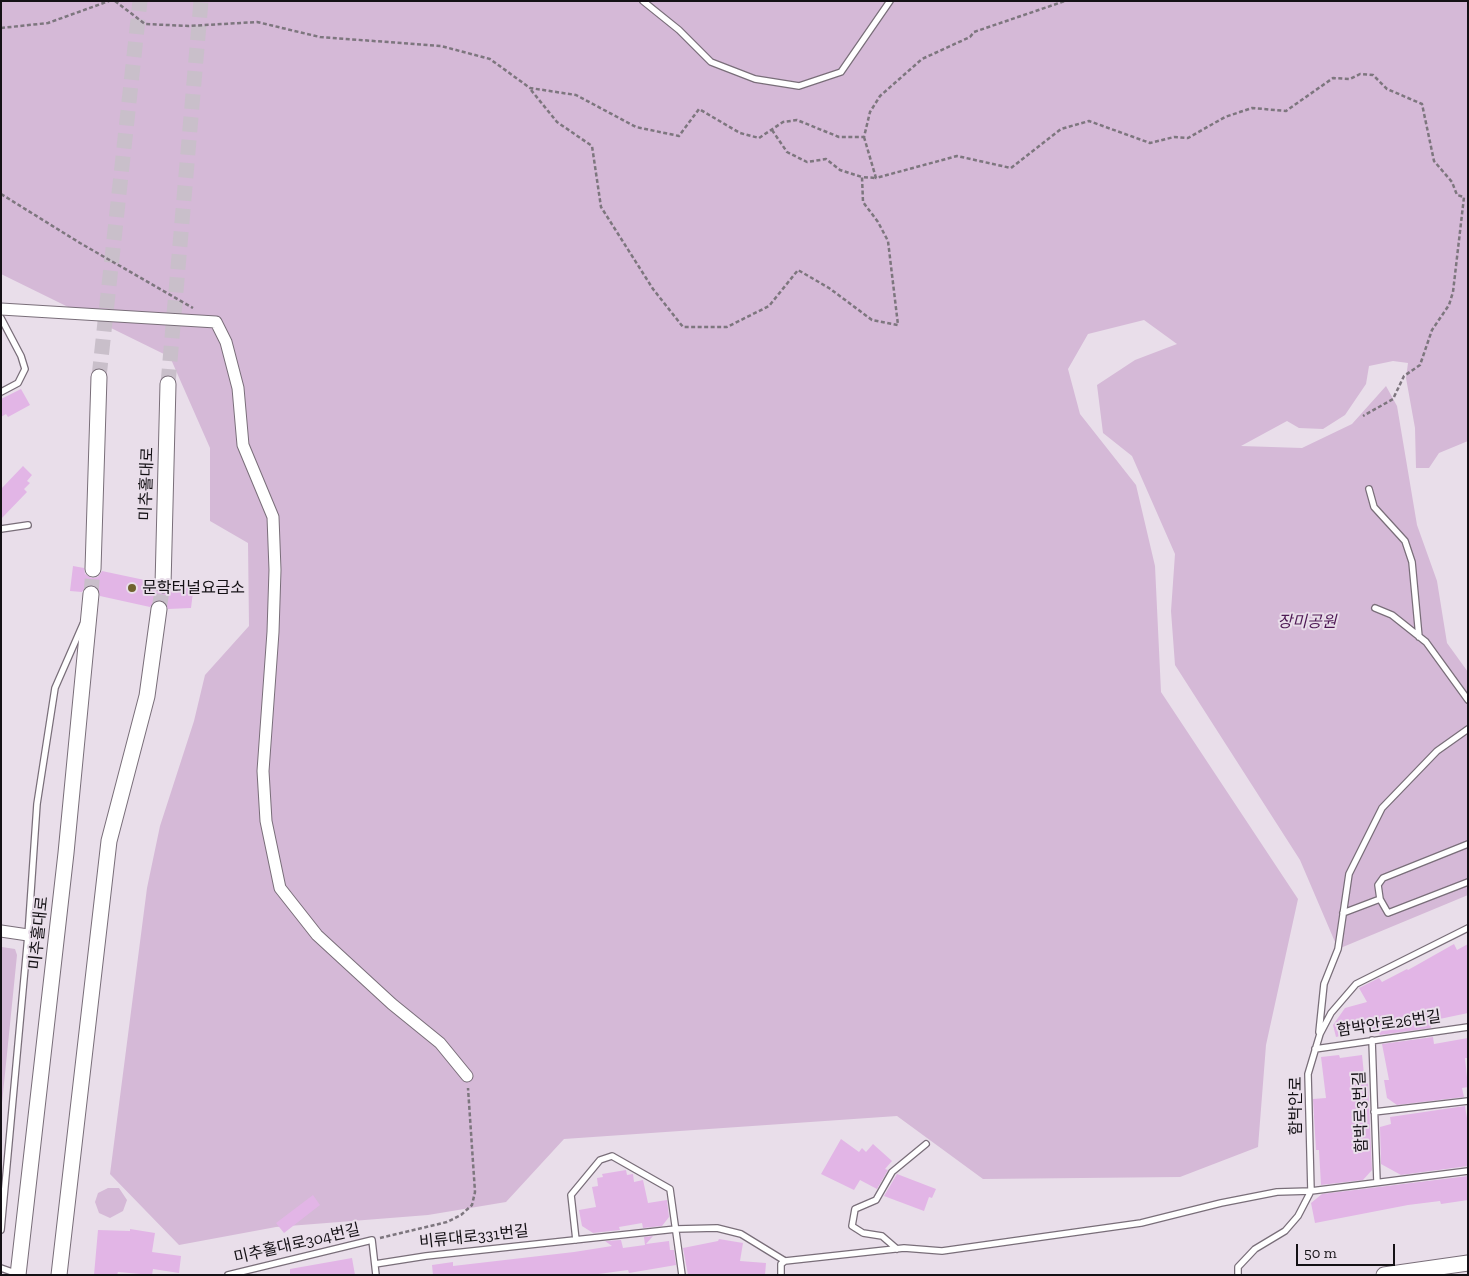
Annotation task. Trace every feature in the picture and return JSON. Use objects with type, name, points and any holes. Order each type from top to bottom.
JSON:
[{"type":"main road","points":[[93,569],[99,377]]},
{"type":"main road","name":"미추홀대로","points":[[163,584],[168,384]]},
{"type":"main road","name":"미추홀대로","points":[[18,1274],[65,863],[91,600]]},
{"type":"main road","points":[[59,1275],[109,841],[147,696],[159,609]]},
{"type":"main road","points":[[1384,1275],[1468,1263]]},
{"type":"street","points":[[1,309],[216,322],[226,342],[238,388],[243,445],[273,517],[275,570],[273,632],[263,771],[266,821],[280,888],[317,935],[392,1004],[440,1043],[467,1076]]},
{"type":"street","points":[[1,932],[28,935]]},
{"type":"lane","points":[[643,1],[679,30],[711,62],[755,79],[799,86],[841,72],[890,1]]},
{"type":"lane","points":[[1,318],[21,356],[24,369],[18,383],[1,392]]},
{"type":"lane","points":[[1369,489],[1374,507],[1405,541],[1412,562],[1419,637]]},
{"type":"lane","points":[[1,528],[28,525]]},
{"type":"lane","points":[[1,1230],[28,935],[37,804],[55,688],[91,600]]},
{"type":"lane","points":[[1375,608],[1392,615],[1426,642],[1468,700]]},
{"type":"lane","points":[[1318,1039],[1324,984],[1338,949],[1349,874],[1382,808],[1437,751],[1468,730]]},
{"type":"lane","points":[[1468,844],[1383,878],[1378,885],[1380,899],[1388,913],[1468,882]]},
{"type":"lane","points":[[1343,913],[1380,899]]},
{"type":"lane","name":"함박안로","points":[[1238,1275],[1238,1267],[1255,1249],[1285,1230],[1298,1216],[1310,1190],[1308,1074],[1318,1039],[1331,1013],[1356,984],[1468,928]]},
{"type":"lane","name":"함박안로26번길","points":[[1315,1049],[1468,1027]]},
{"type":"lane","name":"함박로3번길","points":[[1372,1040],[1377,1182]]},
{"type":"lane","points":[[1374,1112],[1468,1101]]},
{"type":"lane","points":[[897,1249],[882,1236],[863,1233],[852,1226],[855,1209],[876,1200],[892,1172],[926,1144]]},
{"type":"lane","points":[[576,1240],[571,1195],[600,1160],[612,1156],[670,1189],[682,1275]]},
{"type":"lane","points":[[781,1275],[781,1264],[785,1261],[897,1249],[942,1251],[1131,1225],[1277,1192],[1310,1190],[1468,1171]]},
{"type":"lane","name":"비류대로331번길","points":[[375,1264],[426,1256],[676,1229],[717,1228],[741,1234],[785,1261]]},
{"type":"lane","points":[[372,1240],[376,1275]]},
{"type":"lane","name":"미추홀대로304번길","points":[[228,1275],[372,1240]]},
{"type":"lane","points":[[1,1268],[18,1274]]},
{"type":"path","points":[[1,28],[48,23],[109,1]]},
{"type":"path","points":[[115,1],[145,24],[189,26],[257,22],[320,37],[441,46],[490,59],[530,88],[557,122],[592,146],[601,207],[653,289],[683,327],[727,327],[744,319],[769,306],[798,270],[829,288],[872,320],[898,325],[888,241],[878,222],[863,202],[862,177]]},
{"type":"path","points":[[876,178],[864,137],[870,112],[880,96],[922,59],[970,37],[974,32],[1065,1]]},
{"type":"path","points":[[772,130],[786,152],[807,162],[826,159],[840,170],[862,177],[876,178],[957,156],[1011,168],[1061,129],[1089,121],[1150,143],[1174,137],[1188,138],[1225,116],[1252,108],[1286,112],[1333,78],[1350,79],[1360,74],[1373,75],[1387,88],[1422,104],[1434,162],[1452,182],[1457,195],[1464,197],[1453,292],[1449,305],[1432,330],[1420,365],[1404,376],[1393,399],[1363,416]]},
{"type":"path","points":[[530,88],[576,95],[636,127],[679,136],[700,108],[740,133],[759,138],[783,122],[797,120],[839,137],[864,137]]},
{"type":"path","points":[[1,194],[80,243],[216,322]]},
{"type":"path","points":[[372,1240],[447,1222],[461,1215],[472,1205],[475,1192],[467,1076]]},
{"type":"green space","name":"장미공원","points":[[1,1],[1468,1],[1468,441],[1439,453],[1429,468],[1416,468],[1415,428],[1406,378],[1408,363],[1393,361],[1369,366],[1366,384],[1345,415],[1323,429],[1299,428],[1287,421],[1241,446],[1302,448],[1352,424],[1386,386],[1397,406],[1417,525],[1437,581],[1447,643],[1468,672],[1468,895],[1338,949],[1300,860],[1175,665],[1171,611],[1175,554],[1132,456],[1103,433],[1097,385],[1135,360],[1177,344],[1144,320],[1088,334],[1068,369],[1080,414],[1136,485],[1155,566],[1161,692],[1298,899],[1266,1045],[1258,1147],[1180,1177],[983,1179],[897,1116],[564,1139],[506,1202],[428,1215],[276,1227],[179,1245],[110,1174],[147,888],[160,826],[194,721],[205,675],[249,626],[248,543],[210,521],[210,448],[170,357],[1,274]]},
{"type":"green space","points":[[2,947],[15,949],[17,955],[1,1113]]},
{"type":"green space","points":[[108,1188],[119,1188],[127,1200],[123,1211],[110,1218],[99,1213],[95,1202],[98,1193]]},
{"type":"building","points":[[21,389],[30,405],[8,417],[6,414],[1,417],[1,399]]},
{"type":"building","points":[[23,466],[32,475],[27,481],[30,483],[24,489],[27,492],[1,519],[1,489]]},
{"type":"building","name":"문학터널요금소","points":[[73,566],[84,568],[85,574],[92,578],[98,577],[102,571],[154,582],[155,590],[162,594],[171,590],[172,584],[194,584],[191,608],[168,609],[165,602],[161,600],[155,601],[150,607],[100,596],[99,590],[92,585],[87,586],[82,592],[70,591]]},
{"type":"building","points":[[1454,944],[1457,950],[1468,944],[1468,1013],[1430,1021],[1431,1028],[1380,1035],[1379,1033],[1372,1034],[1370,1025],[1348,1030],[1349,1034],[1336,1037],[1333,1025],[1345,1008],[1367,1002],[1359,988],[1379,978],[1382,982],[1408,970]]},
{"type":"building","points":[[1433,1037],[1434,1044],[1468,1038],[1468,1058],[1465,1058],[1468,1087],[1462,1088],[1464,1097],[1397,1105],[1387,1098],[1384,1080],[1389,1080],[1382,1044]]},
{"type":"building","points":[[1339,1055],[1340,1058],[1362,1055],[1365,1084],[1368,1083],[1372,1170],[1363,1180],[1321,1185],[1319,1150],[1316,1150],[1313,1099],[1326,1098],[1321,1057]]},
{"type":"building","points":[[1465,1106],[1468,1124],[1468,1166],[1401,1175],[1381,1164],[1380,1127],[1391,1124],[1390,1117]]},
{"type":"building","points":[[841,1139],[859,1152],[862,1148],[866,1152],[873,1144],[892,1161],[885,1169],[888,1170],[877,1189],[860,1180],[854,1190],[821,1174]]},
{"type":"building","points":[[626,1170],[627,1175],[633,1174],[634,1182],[643,1180],[648,1203],[667,1200],[669,1217],[662,1226],[643,1228],[642,1223],[619,1227],[620,1230],[593,1233],[582,1226],[579,1210],[596,1207],[592,1187],[598,1186],[597,1178],[603,1177],[602,1174]]},
{"type":"building","points":[[897,1174],[936,1189],[932,1198],[929,1197],[924,1211],[884,1196]]},
{"type":"building","points":[[1468,1176],[1468,1200],[1441,1204],[1440,1201],[1408,1205],[1315,1223],[1311,1203],[1322,1194]]},
{"type":"building","points":[[313,1195],[320,1205],[284,1233],[276,1223]]},
{"type":"building","points":[[130,1229],[155,1233],[152,1252],[181,1256],[179,1273],[153,1269],[152,1275],[118,1272],[117,1275],[94,1275],[98,1230],[130,1231]]},
{"type":"building","points":[[653,1236],[646,1244],[669,1241],[670,1250],[674,1250],[676,1265],[629,1273],[628,1270],[591,1275],[433,1275],[432,1265],[453,1262],[453,1266],[612,1246],[605,1241],[621,1240],[623,1248],[645,1245],[644,1237]]},
{"type":"building","points":[[719,1239],[743,1243],[740,1261],[766,1263],[765,1275],[688,1275],[683,1248],[718,1241]]},
{"type":"building","points":[[352,1258],[355,1275],[290,1275],[290,1269]]},
{"type":"tunnel","points":[[99,377],[140,1]]},
{"type":"tunnel","points":[[168,384],[201,1]]},
{"type":"tunnel","points":[[91,594],[93,569]]},
{"type":"tunnel","points":[[159,609],[163,585]]},
{"type":"place","name":"문학터널요금소","points":[[132,588]]}]
